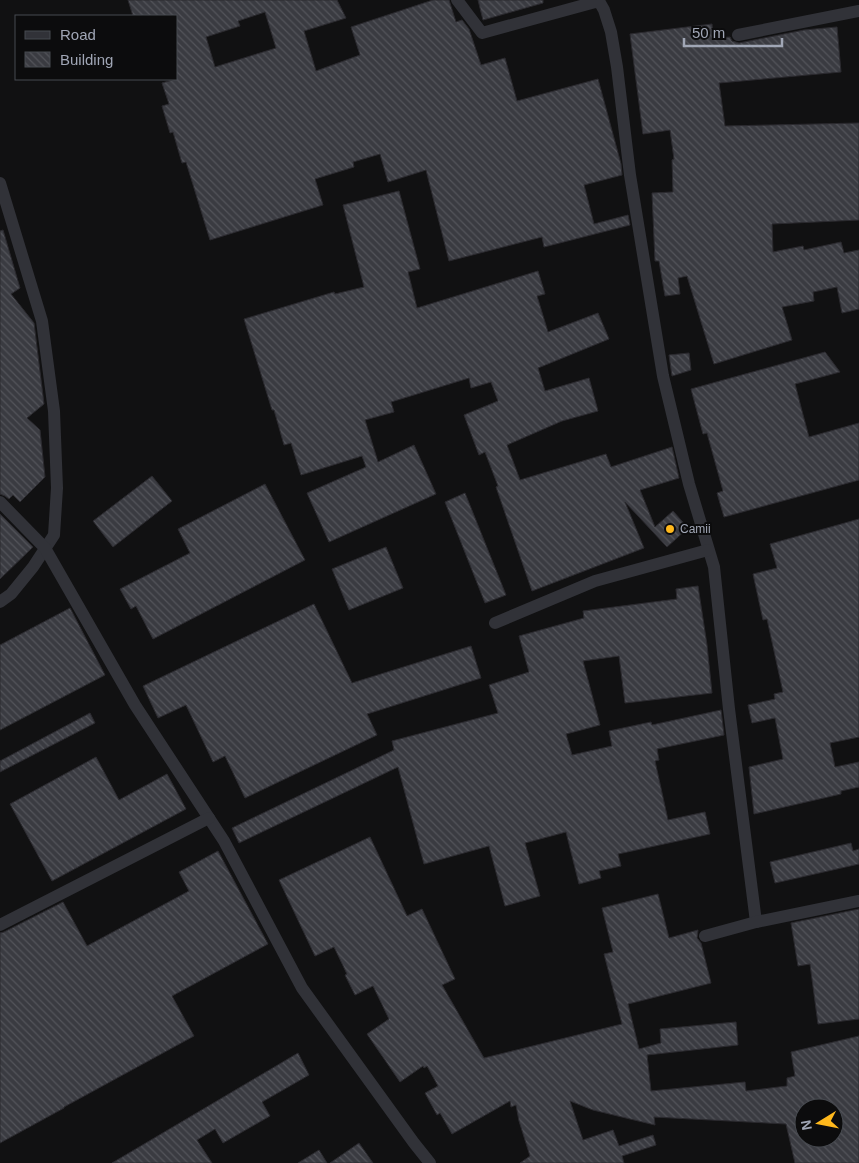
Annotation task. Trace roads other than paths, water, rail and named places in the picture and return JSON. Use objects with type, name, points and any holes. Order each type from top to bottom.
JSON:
[{"type":"street","points":[[457,0],[482,33],[599,1],[604,10],[611,32],[617,67],[630,175],[662,376],[689,484],[714,567],[729,709],[756,922]]},
{"type":"street","points":[[738,35],[859,11]]},
{"type":"street","points":[[0,183],[42,321],[54,411],[57,488],[54,535],[33,567],[10,594],[0,602]]},
{"type":"street","points":[[0,502],[46,548],[135,704],[224,841],[302,988],[430,1163]]},
{"type":"street","points":[[495,623],[595,581],[708,550]]},
{"type":"street","points":[[0,925],[209,818]]},
{"type":"street","points":[[705,936],[756,922],[859,901]]},
{"type":"place","name":"Camii","points":[[670,529]]}]
